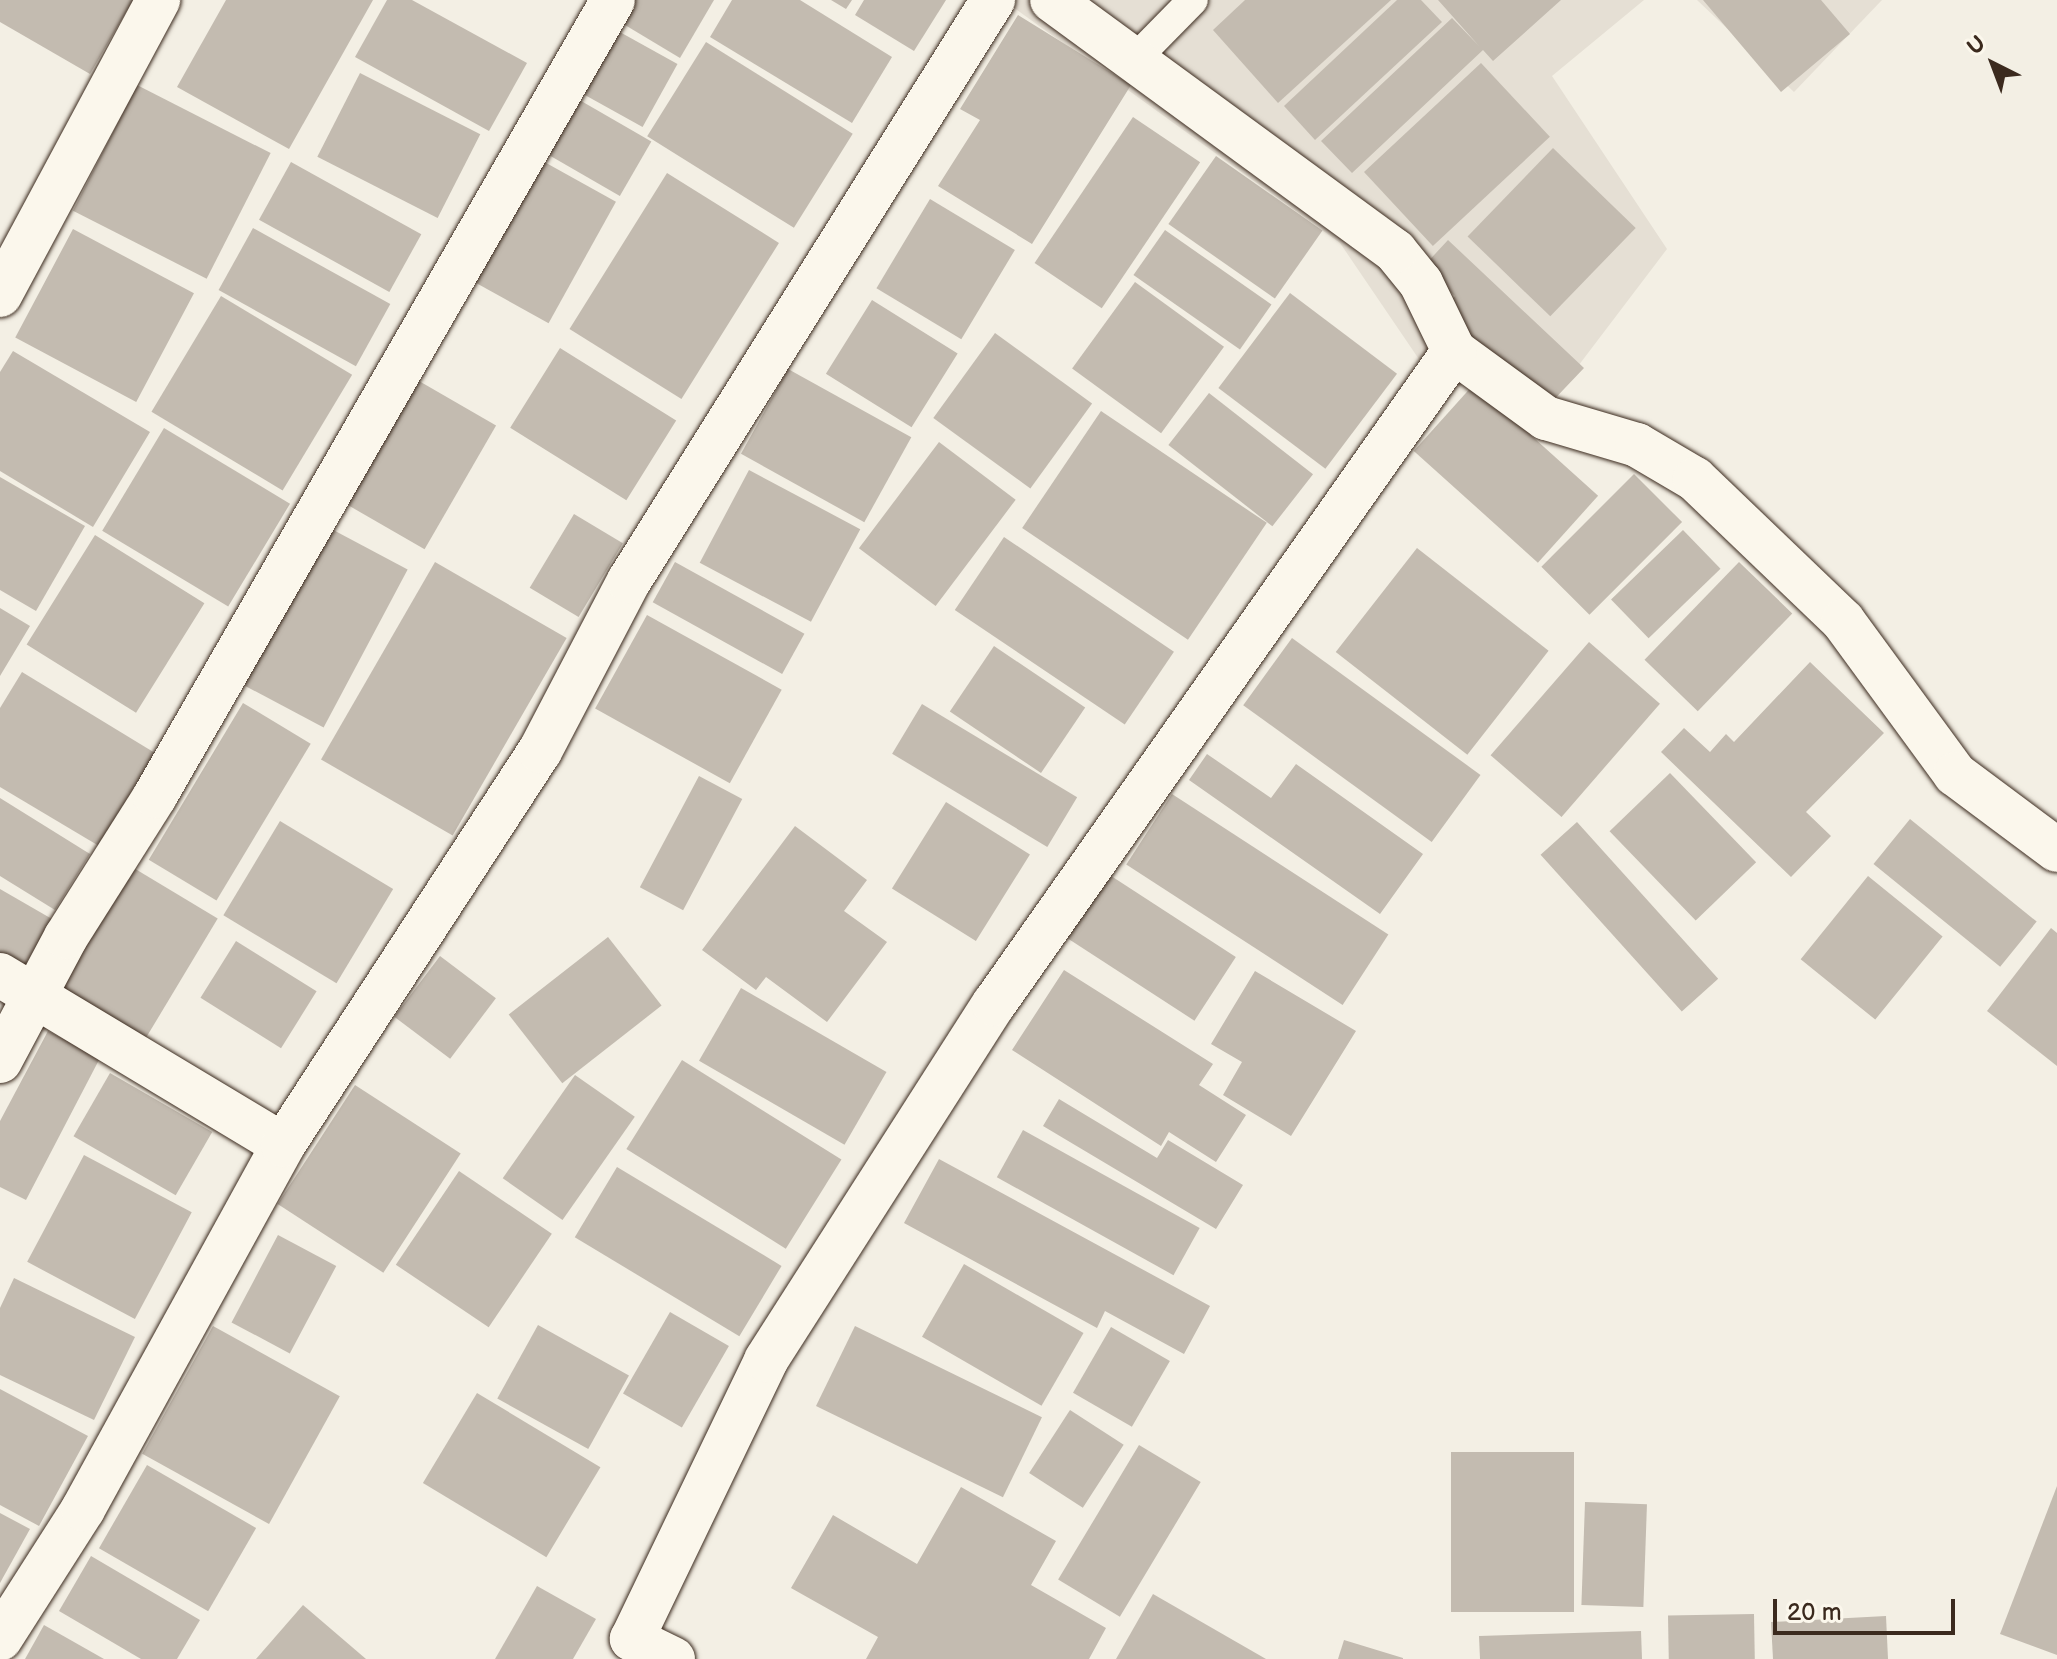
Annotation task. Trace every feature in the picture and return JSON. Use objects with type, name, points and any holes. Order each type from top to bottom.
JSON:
[{"type":"street","points":[[0,295],[158,0]]},
{"type":"street","points":[[0,1061],[18,984],[613,0]]},
{"type":"street","points":[[0,1639],[83,1509],[283,1145],[540,751],[629,581],[993,0]]},
{"type":"street","points":[[1052,0],[1395,251],[1421,283],[1454,351],[1546,418],[1637,445],[1695,479],[1843,621],[1955,774],[2057,850]]},
{"type":"street","points":[[673,1659],[626,1649],[766,1360],[994,1004],[1454,351]]},
{"type":"street","points":[[18,984],[283,1145]]},
{"type":"lane","points":[[1134,60],[1193,0]]},
{"type":"shaded area","points":[[1003,0],[1644,0],[1552,76],[1667,249],[1566,382],[1429,374],[1340,243]]},
{"type":"shaded area","points":[[1697,0],[1882,0],[1794,92]]},
{"type":"building","points":[[0,0],[133,0],[90,74],[0,22]]},
{"type":"building","points":[[226,0],[373,0],[289,149],[177,87]]},
{"type":"building","points":[[387,0],[412,0],[527,63],[489,131],[355,57]]},
{"type":"building","points":[[626,0],[714,0],[680,58],[615,19]]},
{"type":"building","points":[[732,0],[800,0],[892,57],[852,123],[710,37]]},
{"type":"building","points":[[831,0],[852,0],[846,9]]},
{"type":"building","points":[[864,0],[946,0],[914,51],[855,15]]},
{"type":"building","points":[[1245,0],[1391,0],[1278,103],[1213,30]]},
{"type":"building","points":[[1397,0],[1421,0],[1442,22],[1315,140],[1284,106]]},
{"type":"building","points":[[1438,0],[1561,0],[1493,61],[1483,50],[1352,173],[1321,141],[1452,18],[1479,46]]},
{"type":"building","points":[[1703,0],[1821,0],[1850,34],[1781,92]]},
{"type":"building","points":[[1018,15],[1131,85],[1032,244],[938,186],[980,120],[960,109]]},
{"type":"building","points":[[618,31],[677,64],[643,127],[583,94]]},
{"type":"building","points":[[706,42],[853,134],[794,228],[647,136]]},
{"type":"building","points":[[1481,63],[1550,137],[1433,246],[1364,172]]},
{"type":"building","points":[[360,73],[480,134],[438,218],[317,157]]},
{"type":"building","points":[[137,85],[271,153],[207,279],[73,211]]},
{"type":"building","points":[[576,98],[651,142],[620,196],[544,153]]},
{"type":"building","points":[[1133,117],[1200,162],[1102,308],[1035,263]]},
{"type":"building","points":[[1553,148],[1636,228],[1550,316],[1468,236]]},
{"type":"building","points":[[1216,156],[1322,231],[1275,299],[1168,224]]},
{"type":"building","points":[[539,159],[616,202],[549,323],[472,281]]},
{"type":"building","points":[[291,162],[421,234],[389,292],[259,220]]},
{"type":"building","points":[[667,173],[779,243],[681,399],[569,329]]},
{"type":"building","points":[[930,199],[1015,250],[961,339],[876,288]]},
{"type":"building","points":[[253,228],[390,304],[356,366],[219,290]]},
{"type":"building","points":[[73,229],[194,293],[136,402],[15,338]]},
{"type":"building","points":[[1165,230],[1271,305],[1240,350],[1133,275]]},
{"type":"building","points":[[1448,240],[1584,368],[1545,409],[1441,310],[1455,296],[1423,267]]},
{"type":"building","points":[[1135,282],[1224,347],[1161,433],[1072,369]]},
{"type":"building","points":[[1290,293],[1397,374],[1325,469],[1218,388]]},
{"type":"building","points":[[221,296],[352,375],[283,491],[151,412]]},
{"type":"building","points":[[872,300],[958,354],[912,427],[826,374]]},
{"type":"building","points":[[995,333],[1092,404],[1030,488],[933,418]]},
{"type":"building","points":[[560,348],[676,421],[626,500],[510,428]]},
{"type":"building","points":[[13,351],[150,432],[93,527],[0,471],[0,372]]},
{"type":"building","points":[[788,369],[911,437],[864,522],[741,454]]},
{"type":"building","points":[[419,381],[496,426],[425,549],[348,505]]},
{"type":"building","points":[[1474,384],[1598,496],[1538,563],[1414,451]]},
{"type":"building","points":[[1209,393],[1313,474],[1272,526],[1168,445]]},
{"type":"building","points":[[1101,411],[1267,523],[1188,640],[1022,528]]},
{"type":"building","points":[[164,428],[290,504],[228,607],[102,531]]},
{"type":"building","points":[[939,442],[1016,500],[936,606],[859,548]]},
{"type":"building","points":[[749,470],[860,529],[811,622],[700,563]]},
{"type":"building","points":[[1634,474],[1682,522],[1589,615],[1541,567]]},
{"type":"building","points":[[0,477],[85,526],[36,611],[0,590]]},
{"type":"building","points":[[574,514],[623,543],[579,617],[530,588]]},
{"type":"building","points":[[322,524],[408,570],[324,728],[238,682]]},
{"type":"building","points":[[1683,530],[1721,569],[1649,638],[1611,599]]},
{"type":"building","points":[[95,535],[204,603],[136,713],[27,644]]},
{"type":"building","points":[[1004,537],[1174,652],[1125,725],[955,610]]},
{"type":"building","points":[[1417,548],[1549,651],[1467,755],[1336,652]]},
{"type":"building","points":[[435,562],[567,638],[453,835],[321,759]]},
{"type":"building","points":[[675,562],[804,634],[782,674],[653,602]]},
{"type":"building","points":[[1739,562],[1792,613],[1698,711],[1645,660]]},
{"type":"building","points":[[0,608],[30,626],[0,676]]},
{"type":"building","points":[[647,615],[782,690],[730,783],[595,709]]},
{"type":"building","points":[[1292,638],[1481,775],[1432,842],[1243,705]]},
{"type":"building","points":[[1589,642],[1660,704],[1562,817],[1491,755]]},
{"type":"building","points":[[994,646],[1085,708],[1041,773],[950,711]]},
{"type":"building","points":[[1810,662],[1884,733],[1806,812],[1831,836],[1791,877],[1661,752],[1684,728],[1710,752],[1726,734],[1734,742]]},
{"type":"building","points":[[22,672],[155,753],[99,846],[0,787],[0,708]]},
{"type":"building","points":[[243,703],[311,744],[216,901],[149,860]]},
{"type":"building","points":[[922,704],[1077,797],[1047,847],[892,754]]},
{"type":"building","points":[[1207,754],[1271,798],[1296,764],[1423,854],[1380,914],[1189,780]]},
{"type":"building","points":[[1670,773],[1756,862],[1696,921],[1610,831]]},
{"type":"building","points":[[699,776],[742,799],[683,910],[640,887]]},
{"type":"building","points":[[1172,794],[1388,935],[1343,1005],[1126,864]]},
{"type":"building","points":[[0,798],[90,854],[55,910],[0,876]]},
{"type":"building","points":[[946,802],[1030,854],[976,941],[892,889]]},
{"type":"building","points":[[1910,819],[2037,922],[2000,967],[1873,864]]},
{"type":"building","points":[[280,821],[393,889],[336,983],[223,915]]},
{"type":"building","points":[[1577,822],[1718,979],[1682,1012],[1541,855]]},
{"type":"building","points":[[795,826],[867,880],[844,911],[887,942],[827,1022],[766,977],[756,990],[702,950]]},
{"type":"building","points":[[132,867],[218,919],[145,1039],[59,988]]},
{"type":"building","points":[[1105,872],[1236,957],[1194,1021],[1064,936]]},
{"type":"building","points":[[1868,876],[1943,936],[1875,1020],[1801,959]]},
{"type":"building","points":[[0,889],[52,919],[18,977],[0,967]]},
{"type":"building","points":[[2051,928],[2057,933],[2057,1066],[1987,1011]]},
{"type":"building","points":[[608,937],[662,1006],[562,1083],[509,1015]]},
{"type":"building","points":[[236,941],[317,991],[281,1048],[200,998]]},
{"type":"building","points":[[440,956],[496,998],[450,1059],[394,1017]]},
{"type":"building","points":[[1064,970],[1213,1064],[1199,1085],[1246,1115],[1216,1162],[1169,1132],[1161,1146],[1012,1050]]},
{"type":"building","points":[[1255,971],[1356,1031],[1291,1136],[1223,1095],[1242,1062],[1211,1044]]},
{"type":"building","points":[[741,988],[886,1072],[844,1145],[699,1061]]},
{"type":"building","points":[[48,1031],[100,1058],[26,1200],[0,1187],[0,1121]]},
{"type":"building","points":[[682,1060],[841,1160],[786,1249],[626,1149]]},
{"type":"building","points":[[110,1073],[212,1132],[176,1195],[74,1136]]},
{"type":"building","points":[[575,1075],[635,1117],[563,1220],[503,1178]]},
{"type":"building","points":[[355,1085],[461,1154],[383,1273],[278,1204]]},
{"type":"building","points":[[1059,1099],[1157,1158],[1168,1140],[1243,1185],[1216,1229],[1043,1126]]},
{"type":"building","points":[[1023,1130],[1200,1228],[1173,1275],[997,1177]]},
{"type":"building","points":[[84,1155],[192,1212],[135,1319],[27,1262]]},
{"type":"building","points":[[939,1159],[1210,1306],[1184,1354],[1105,1311],[1097,1328],[904,1223]]},
{"type":"building","points":[[617,1167],[782,1266],[739,1336],[575,1237]]},
{"type":"building","points":[[459,1171],[552,1234],[489,1327],[396,1265]]},
{"type":"building","points":[[278,1235],[336,1266],[290,1353],[232,1322]]},
{"type":"building","points":[[964,1264],[1084,1333],[1042,1406],[922,1337]]},
{"type":"building","points":[[14,1278],[135,1337],[94,1420],[0,1375],[0,1308]]},
{"type":"building","points":[[670,1312],[729,1346],[682,1427],[623,1393]]},
{"type":"building","points":[[538,1325],[629,1375],[588,1449],[497,1398]]},
{"type":"building","points":[[213,1326],[340,1396],[269,1524],[142,1454]]},
{"type":"building","points":[[855,1326],[1042,1417],[1003,1497],[816,1406]]},
{"type":"building","points":[[1111,1327],[1170,1361],[1132,1427],[1073,1393]]},
{"type":"building","points":[[0,1389],[88,1436],[39,1526],[0,1505]]},
{"type":"building","points":[[477,1393],[600,1467],[546,1557],[423,1483]]},
{"type":"building","points":[[1070,1410],[1124,1445],[1083,1508],[1029,1473]]},
{"type":"building","points":[[1139,1445],[1201,1482],[1120,1617],[1058,1580]]},
{"type":"building","points":[[1451,1452],[1574,1452],[1574,1612],[1451,1612]]},
{"type":"building","points":[[147,1465],[256,1528],[208,1611],[99,1548]]},
{"type":"building","points":[[2057,1486],[2057,1655],[2000,1634]]},
{"type":"building","points":[[961,1487],[1056,1541],[1031,1585],[1106,1628],[1089,1659],[866,1659],[878,1637],[791,1588],[833,1515],[917,1564]]},
{"type":"building","points":[[1585,1502],[1647,1504],[1643,1607],[1581,1605]]},
{"type":"building","points":[[0,1513],[30,1529],[0,1583]]},
{"type":"building","points":[[91,1556],[200,1620],[177,1659],[141,1659],[59,1611]]},
{"type":"building","points":[[537,1586],[596,1619],[573,1659],[495,1659]]},
{"type":"building","points":[[1153,1594],[1266,1659],[1116,1659]]},
{"type":"building","points":[[303,1605],[366,1659],[256,1659]]},
{"type":"building","points":[[1754,1614],[1755,1659],[1669,1659],[1668,1616]]},
{"type":"building","points":[[1886,1616],[1888,1659],[1773,1659],[1771,1622]]},
{"type":"building","points":[[44,1625],[104,1659],[25,1659]]},
{"type":"building","points":[[1641,1631],[1642,1659],[1480,1659],[1479,1636]]},
{"type":"building","points":[[1344,1640],[1403,1658],[1403,1659],[1338,1659]]}]
